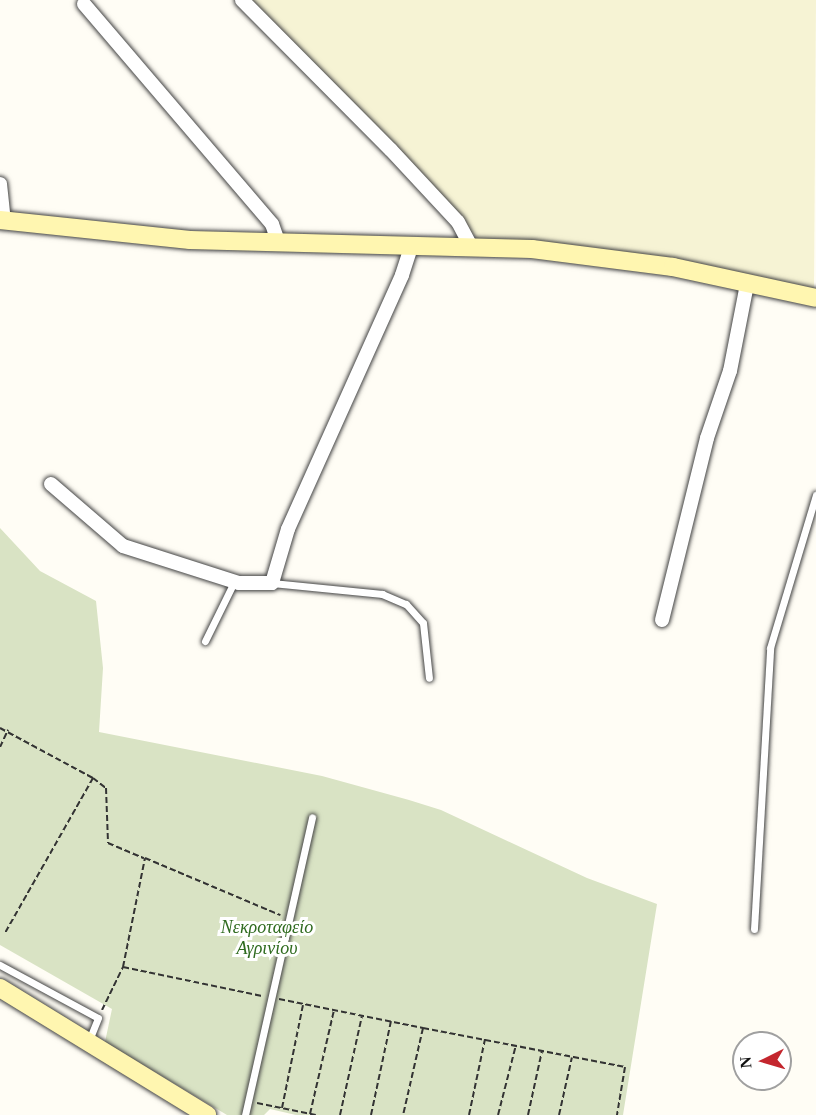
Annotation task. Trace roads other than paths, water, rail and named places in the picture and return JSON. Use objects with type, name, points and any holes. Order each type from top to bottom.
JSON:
[{"type":"street","points":[[242,0],[391,150],[458,222],[471,246]]},
{"type":"street","points":[[84,4],[266,217],[279,244]]},
{"type":"street","points":[[0,184],[2,221],[174,239],[279,244],[471,246],[593,256],[673,267],[816,298]]},
{"type":"street","points":[[51,484],[123,546],[234,582],[272,583],[288,529],[402,275],[411,247]]},
{"type":"street","points":[[662,620],[707,438],[730,371],[747,284]]},
{"type":"street","points":[[0,988],[89,1040],[207,1115]]},
{"type":"lane","points":[[754,929],[770,648],[816,495]]},
{"type":"lane","points":[[205,641],[234,582]]},
{"type":"lane","points":[[272,583],[375,593],[406,604],[423,623],[429,678]]},
{"type":"lane","points":[[245,1115],[312,817]]},
{"type":"lane","points":[[0,965],[98,1018],[89,1040]]},
{"type":"park label","name":"Νεκροταφείο Αγρινίου","points":[[267,938]]}]
